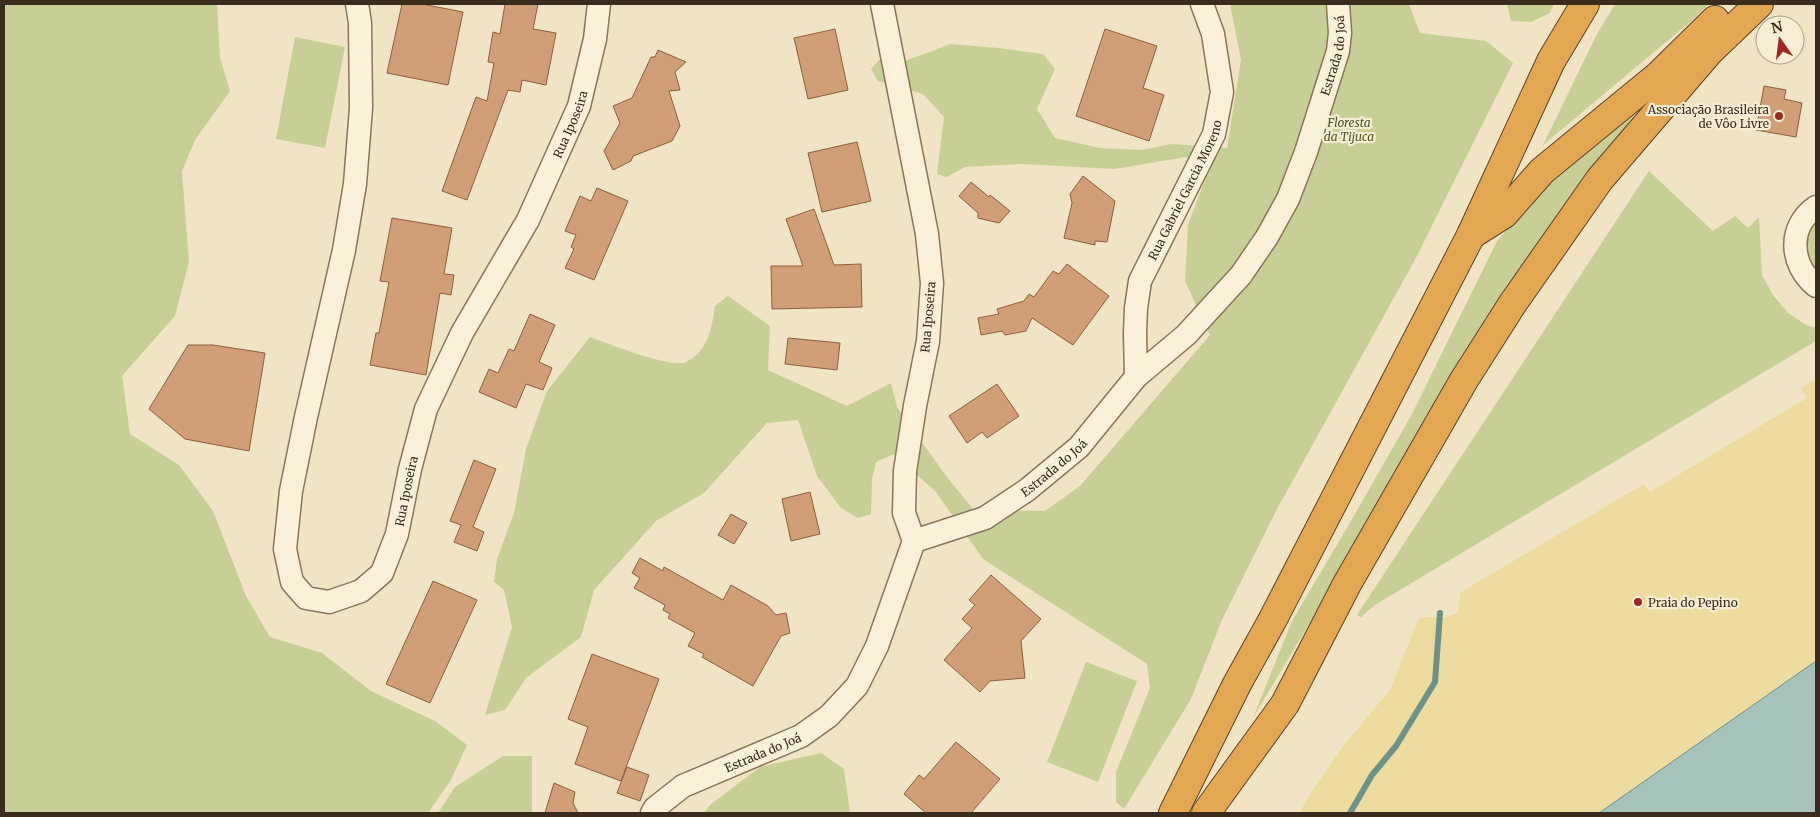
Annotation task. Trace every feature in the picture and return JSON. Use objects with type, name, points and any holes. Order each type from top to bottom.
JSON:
[{"type":"highway","points":[[1167,811],[1273,618],[1472,235],[1551,61],[1585,4]]},
{"type":"highway","points":[[1472,235],[1504,214],[1542,171],[1659,74],[1732,4]]},
{"type":"highway","points":[[1206,813],[1285,704],[1347,584],[1464,380],[1513,303],[1600,179],[1709,52],[1758,4]]},
{"type":"street","name":"Rua Iposeira","points":[[357,4],[360,23],[361,108],[355,184],[344,250],[291,490],[285,549],[292,582],[306,598],[329,602],[361,591],[382,573],[397,534],[410,469],[426,409],[462,333],[528,220],[579,106],[595,39],[599,4]]},
{"type":"street","name":"Rua Iposeira","points":[[882,4],[927,234],[932,283],[928,341],[915,406],[906,471],[904,513],[914,540]]},
{"type":"street","name":"Rua Gabriel Garcia Moreno","points":[[1136,377],[1136,308],[1140,281],[1214,134],[1222,92],[1214,34],[1202,4]]},
{"type":"street","name":"Estrada do Joá","points":[[652,813],[655,808],[683,786],[801,736],[829,716],[857,686],[877,646],[914,540],[985,518],[1027,490],[1079,447],[1136,377],[1186,335],[1241,275],[1267,236],[1288,199],[1306,152],[1338,51],[1340,33],[1338,4]]},
{"type":"street","points":[[1816,207],[1806,216],[1799,227],[1795,251],[1802,271],[1816,286]]},
{"type":"green space","points":[[4,4],[217,4],[220,58],[230,91],[195,140],[182,171],[189,262],[175,316],[122,376],[130,434],[179,465],[213,511],[246,596],[270,637],[322,653],[371,691],[435,721],[467,745],[451,780],[428,813],[4,813]]},
{"type":"green space","name":"Floresta da Tijuca","points":[[1230,4],[1409,4],[1420,33],[1486,41],[1513,63],[1417,256],[1276,511],[1221,622],[1191,699],[1124,809],[1116,802],[1116,772],[1150,688],[1147,664],[983,559],[936,492],[894,454],[876,462],[872,479],[871,514],[858,518],[841,508],[817,476],[798,420],[767,423],[704,493],[656,521],[594,590],[581,637],[526,678],[505,710],[485,715],[512,627],[504,590],[494,582],[497,559],[514,513],[526,449],[547,391],[590,337],[654,359],[667,362],[686,362],[693,358],[704,345],[708,338],[715,306],[728,296],[770,326],[768,370],[847,406],[891,383],[897,407],[946,476],[974,510],[1045,511],[1080,486],[1210,335],[1185,281],[1188,224],[1207,175],[1186,157],[1115,169],[1022,164],[965,167],[947,177],[937,174],[944,117],[923,94],[878,81],[871,69],[879,60],[902,62],[951,44],[1043,54],[1055,69],[1037,109],[1055,138],[1100,148],[1141,150],[1172,144],[1227,148],[1241,60]]},
{"type":"green space","points":[[1507,4],[1554,4],[1550,13],[1531,22],[1511,21]]},
{"type":"green space","points":[[1615,4],[1709,4],[1543,145],[1596,36]]},
{"type":"green space","points":[[295,37],[345,47],[325,148],[276,139]]},
{"type":"green space","points":[[1641,106],[1493,315],[1253,718],[1292,621],[1411,416],[1497,241],[1549,183]]},
{"type":"green space","points":[[1649,171],[1713,231],[1735,216],[1748,228],[1759,217],[1762,275],[1773,295],[1788,313],[1806,325],[1816,328],[1816,341],[1375,605],[1361,617],[1357,615]]},
{"type":"green space","points":[[1816,221],[1816,272],[1807,252],[1806,240]]},
{"type":"green space","points":[[1086,662],[1137,681],[1098,782],[1047,762]]},
{"type":"green space","points":[[821,753],[844,769],[850,813],[704,813],[710,805],[760,767]]},
{"type":"green space","points":[[503,756],[532,756],[532,813],[438,813],[455,787]]},
{"type":"sand","name":"Praia do Pepino","points":[[1816,379],[1816,661],[1599,813],[1300,813],[1305,802],[1343,746],[1390,690],[1418,620],[1421,617],[1450,617],[1452,614],[1456,614],[1461,592],[1644,484],[1650,492],[1807,398],[1801,388]]},
{"type":"water","points":[[1816,661],[1816,813],[1599,813]]},
{"type":"building","points":[[402,4],[422,4],[463,12],[448,85],[387,73]]},
{"type":"building","points":[[505,4],[538,4],[533,29],[556,33],[546,85],[522,80],[520,92],[508,90],[467,200],[442,191],[476,97],[487,101],[494,63],[488,62],[493,32],[500,34]]},
{"type":"building","points":[[835,29],[848,90],[808,99],[794,38]]},
{"type":"building","points":[[1105,29],[1157,46],[1143,88],[1164,95],[1149,141],[1076,116]]},
{"type":"building","points":[[658,50],[686,62],[675,72],[680,90],[669,91],[680,126],[672,141],[633,156],[631,161],[613,170],[604,151],[620,123],[613,106],[632,98],[651,57],[655,57]]},
{"type":"building","name":"Associação Brasileira de Vôo Livre","points":[[1764,86],[1786,90],[1784,99],[1802,103],[1796,137],[1756,130]]},
{"type":"building","points":[[857,142],[871,201],[822,212],[808,153]]},
{"type":"building","points":[[1083,176],[1115,201],[1107,242],[1095,241],[1095,245],[1064,238],[1072,203],[1070,194]]},
{"type":"building","points":[[971,182],[1010,211],[999,223],[978,218],[978,213],[959,196]]},
{"type":"building","points":[[597,188],[628,201],[594,280],[565,268],[574,249],[571,247],[576,235],[565,231],[580,196],[591,201]]},
{"type":"building","points":[[814,209],[834,265],[861,264],[862,307],[772,309],[771,266],[803,266],[786,219]]},
{"type":"building","points":[[392,218],[452,228],[444,274],[454,275],[451,295],[440,293],[426,375],[370,365],[376,333],[379,333],[389,282],[380,281]]},
{"type":"building","points":[[1067,264],[1109,296],[1073,345],[1032,318],[1026,331],[1005,335],[1002,331],[981,335],[978,318],[999,314],[997,309],[1024,301],[1029,294],[1034,297],[1053,271],[1059,274]]},
{"type":"building","points":[[530,314],[555,325],[539,362],[552,368],[543,390],[526,384],[516,408],[479,392],[489,369],[498,373],[509,349],[514,351]]},
{"type":"building","points":[[788,338],[840,343],[837,370],[785,364]]},
{"type":"building","points":[[188,345],[213,345],[265,353],[249,451],[185,439],[149,409]]},
{"type":"building","points":[[997,384],[1019,416],[987,438],[982,432],[967,443],[949,416]]},
{"type":"building","points":[[474,460],[496,469],[473,527],[484,532],[477,551],[454,542],[461,525],[450,521]]},
{"type":"building","points":[[810,492],[820,534],[791,541],[782,499]]},
{"type":"building","points":[[731,514],[747,523],[734,544],[718,535]]},
{"type":"building","points":[[640,558],[663,571],[664,567],[723,600],[731,585],[768,606],[776,615],[786,613],[790,633],[781,636],[753,686],[702,657],[704,654],[688,646],[695,633],[668,618],[670,614],[663,610],[665,605],[634,588],[640,578],[632,573]]},
{"type":"building","points":[[991,575],[1041,619],[1021,641],[1025,678],[990,681],[980,692],[944,660],[972,628],[962,619],[975,605],[969,600]]},
{"type":"building","points":[[433,581],[477,600],[430,703],[386,684]]},
{"type":"building","points":[[592,654],[659,679],[621,781],[575,764],[588,727],[568,719]]},
{"type":"building","points":[[956,742],[1000,779],[971,813],[926,813],[904,794],[919,775],[924,779]]},
{"type":"building","points":[[627,767],[649,775],[640,801],[617,793]]},
{"type":"building","points":[[554,783],[575,792],[573,803],[578,813],[545,813]]},
{"type":"waterway","points":[[1350,813],[1372,775],[1396,746],[1435,682],[1440,613]]},
{"type":"place","name":"Associação Brasileira de Vôo Livre","points":[[1779,116]]},
{"type":"place","name":"Praia do Pepino","points":[[1638,602]]}]
